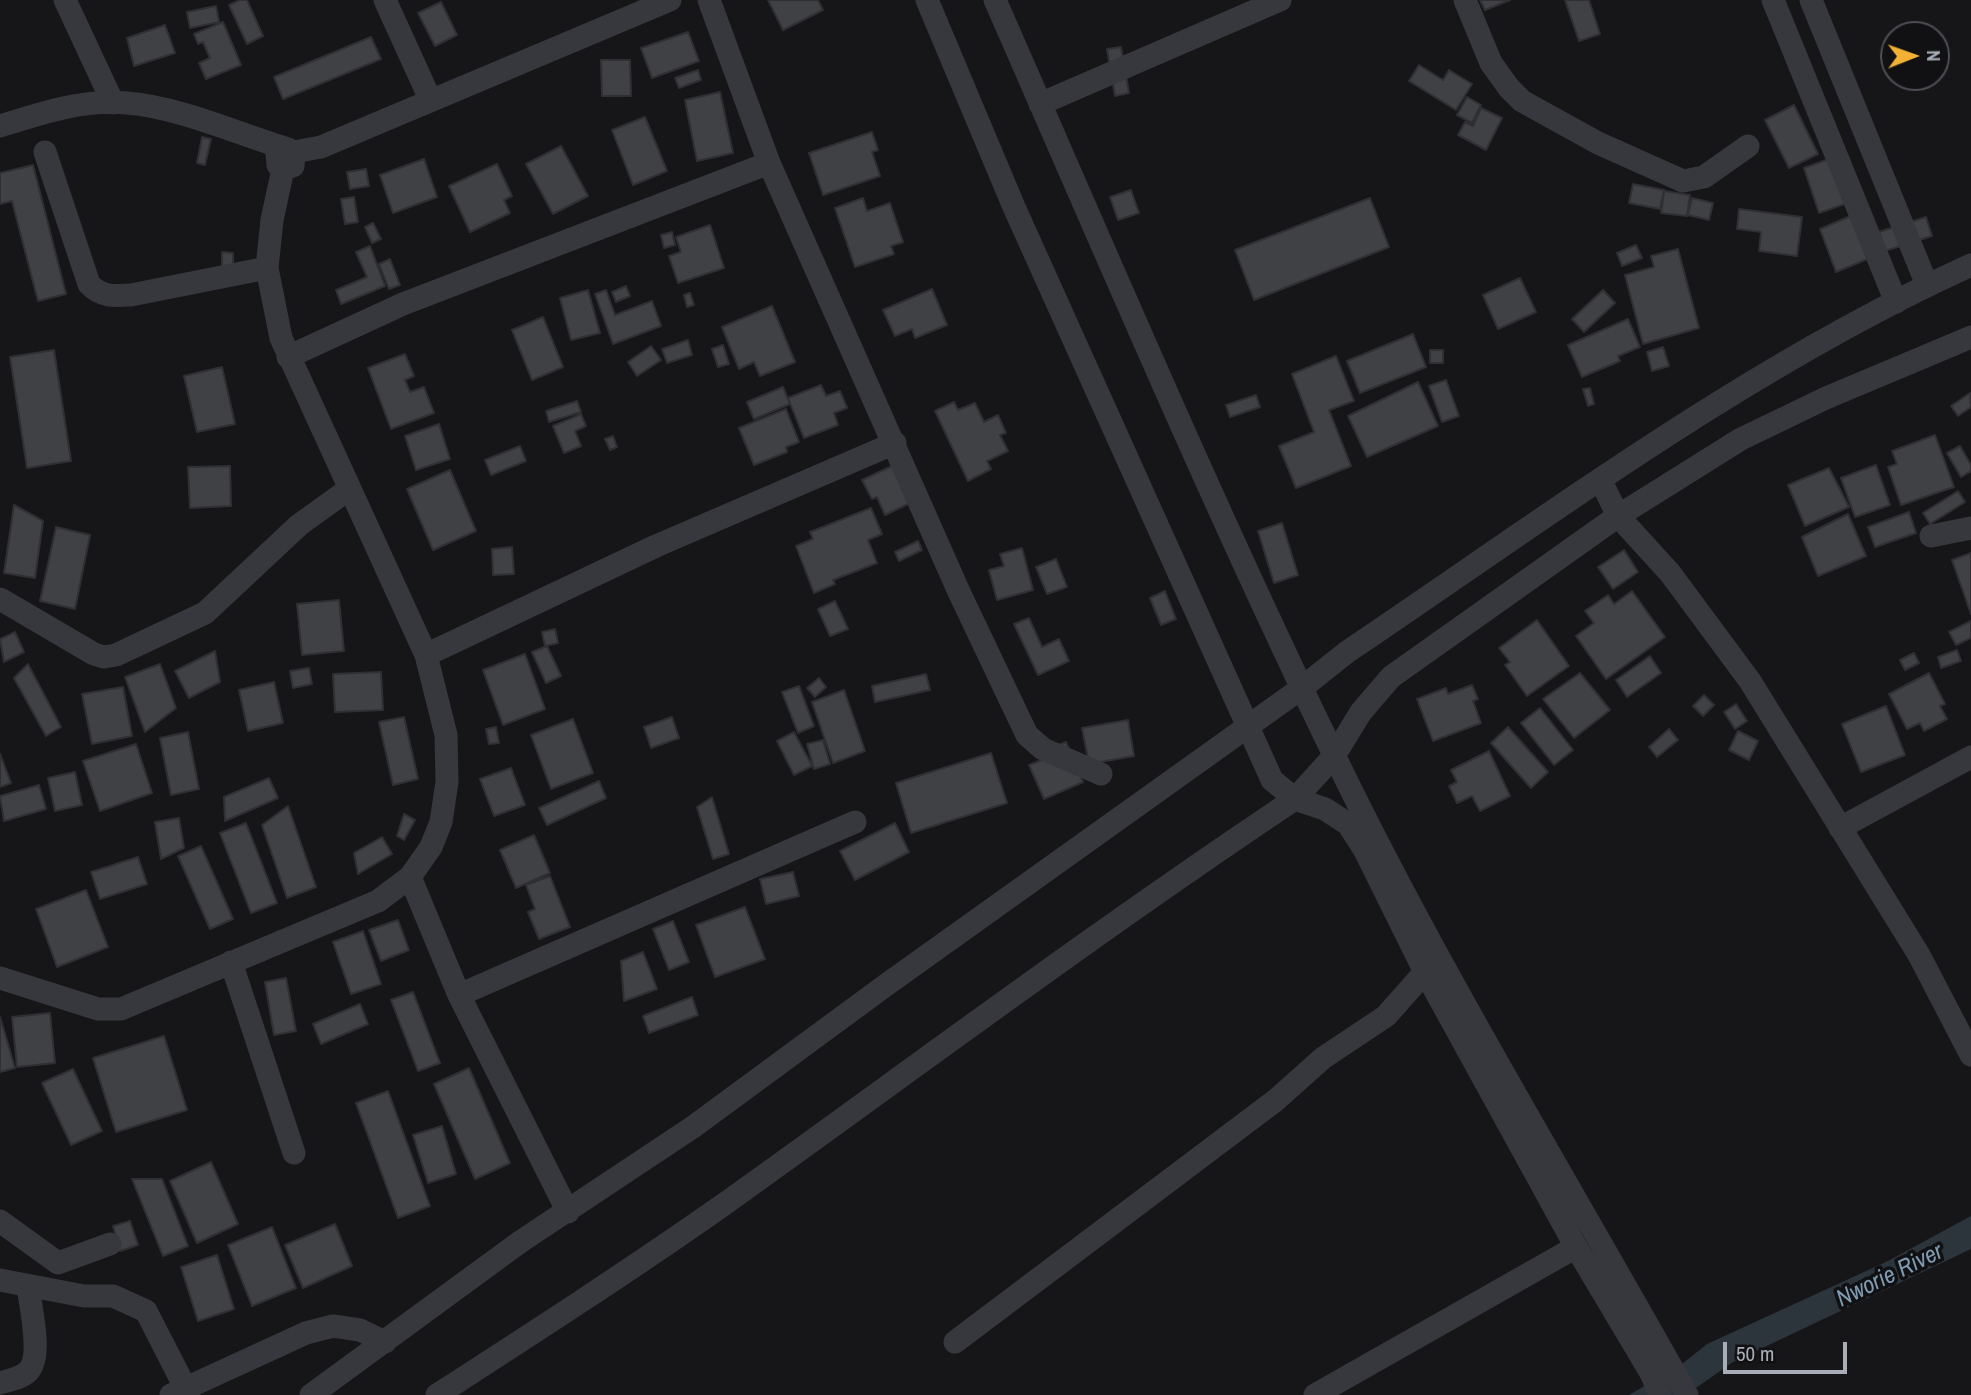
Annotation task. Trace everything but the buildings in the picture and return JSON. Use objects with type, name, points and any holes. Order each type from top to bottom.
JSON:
[{"type":"street","points":[[65,0],[113,103]]},
{"type":"street","points":[[385,0],[430,99]]},
{"type":"street","points":[[0,126],[80,104],[127,103],[174,113],[244,136],[287,158],[321,147],[670,0]]},
{"type":"street","points":[[709,0],[769,163],[959,592],[1027,735],[1043,749],[1101,774]]},
{"type":"street","points":[[926,0],[1014,207],[1272,780],[1295,799],[1325,809],[1349,824],[1425,972],[1576,1247],[1660,1368],[1687,1395]]},
{"type":"street","points":[[995,0],[1334,756],[1379,844],[1594,1236],[1660,1368],[1660,1395]]},
{"type":"street","points":[[1040,103],[1280,0]]},
{"type":"street","points":[[1465,0],[1491,62],[1509,88],[1522,102],[1598,144],[1683,181],[1704,177],[1748,146]]},
{"type":"street","points":[[1773,0],[1896,302]]},
{"type":"street","points":[[1811,0],[1927,285]]},
{"type":"street","points":[[45,152],[89,284],[96,292],[131,295],[267,268]]},
{"type":"street","points":[[0,978],[98,1009],[121,1009],[379,901],[410,877],[436,835],[447,782],[446,734],[426,655],[281,338],[267,268],[272,220],[287,158]]},
{"type":"street","points":[[288,357],[403,304],[769,163]]},
{"type":"street","points":[[311,1395],[520,1242],[692,1127],[1247,728],[1347,652],[1601,481],[1803,352],[1927,285],[1971,265]]},
{"type":"street","points":[[437,1395],[599,1291],[723,1205],[843,1116],[1295,799],[1334,756],[1361,712],[1391,677],[1618,516],[1741,439],[1826,398],[1971,337]]},
{"type":"street","points":[[426,655],[656,546],[895,443]]},
{"type":"street","points":[[1601,481],[1618,516],[1670,573],[1750,681],[1919,955],[1971,1055]]},
{"type":"street","points":[[0,599],[94,654],[104,657],[116,655],[205,613],[299,525],[349,489]]},
{"type":"street","points":[[1931,536],[1971,528]]},
{"type":"street","points":[[1840,828],[1971,757]]},
{"type":"street","points":[[459,995],[855,822]]},
{"type":"street","points":[[410,877],[459,995],[568,1212]]},
{"type":"street","points":[[231,962],[294,1153]]},
{"type":"street","points":[[956,1342],[1276,1100],[1323,1058],[1386,1016],[1425,972]]},
{"type":"street","points":[[0,1221],[58,1263],[110,1244]]},
{"type":"street","points":[[1315,1395],[1576,1247]]},
{"type":"street","points":[[0,1280],[83,1296],[113,1296],[146,1311],[182,1392],[306,1333],[333,1326],[360,1330],[384,1342]]},
{"type":"street","points":[[0,1383],[20,1377],[30,1369],[36,1356],[28,1286]]},
{"type":"water","name":"Nworie River","points":[[1971,1216],[1971,1249],[1733,1362],[1686,1395],[1629,1395],[1682,1364],[1707,1344],[1888,1261]]}]
